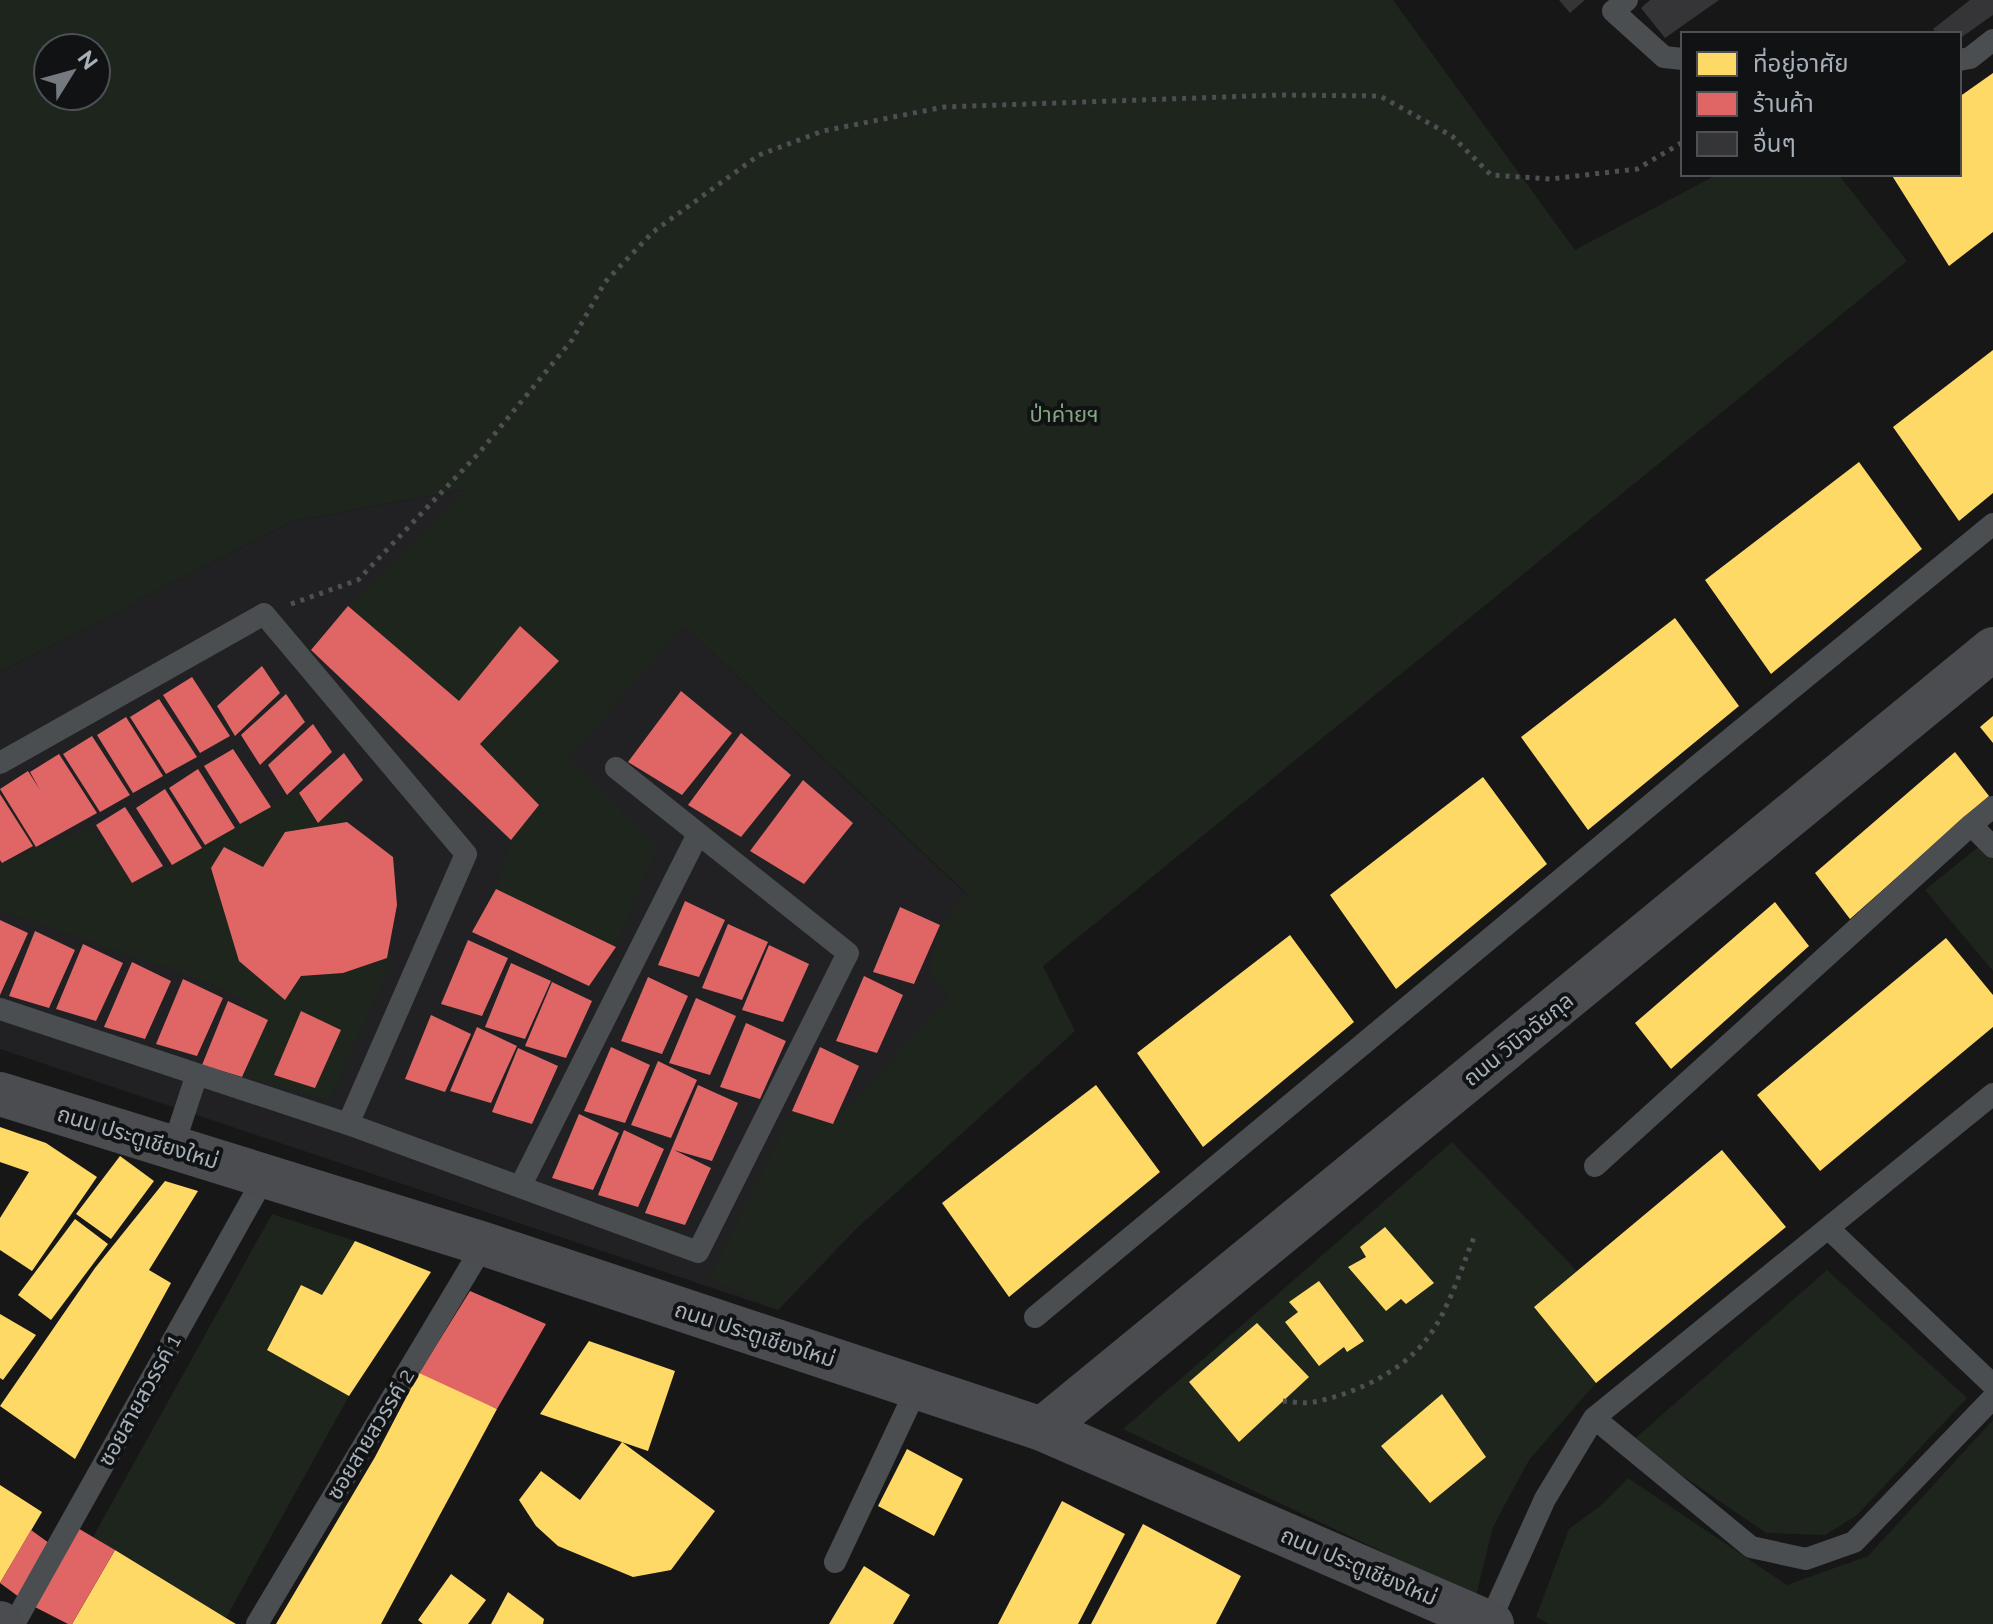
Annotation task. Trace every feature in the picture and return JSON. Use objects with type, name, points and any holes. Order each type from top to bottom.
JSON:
[{"type":"main road","name":"ถนน วินิจฉัยกุล","points":[[1042,1429],[1993,649]]},
{"type":"main road","name":"ถนน ประตูเชียงใหม่","points":[[0,1094],[484,1244],[1042,1429],[1490,1623]]},
{"type":"lane","points":[[1627,0],[1613,11],[1664,57],[1681,59]]},
{"type":"lane","points":[[1961,60],[1970,58],[1993,40]]},
{"type":"lane","points":[[1035,1317],[1993,524]]},
{"type":"lane","points":[[0,763],[264,614],[466,854],[348,1124]]},
{"type":"lane","points":[[0,1009],[348,1124],[698,1252],[848,953],[616,768]]},
{"type":"lane","points":[[1595,1166],[1993,807]]},
{"type":"lane","points":[[1971,825],[1993,847]]},
{"type":"lane","points":[[520,1187],[698,834]]},
{"type":"lane","points":[[173,1147],[197,1074]]},
{"type":"lane","points":[[1490,1623],[1545,1499],[1594,1418],[1993,1094]]},
{"type":"lane","name":"ซอยสายสวรรค์ 1","points":[[14,1624],[265,1176]]},
{"type":"lane","points":[[1828,1228],[1993,1385]]},
{"type":"lane","name":"ซอยสายสวรรค์ 2","points":[[257,1624],[484,1244]]},
{"type":"lane","points":[[835,1562],[917,1388]]},
{"type":"lane","points":[[1594,1418],[1751,1547],[1806,1559],[1854,1542],[1993,1398]]},
{"type":"path","points":[[264,614],[358,580],[479,453],[572,340],[605,282],[653,232],[759,155],[823,131],[944,107],[1351,95],[1380,96],[1452,136],[1491,175],[1550,179],[1637,169],[1681,143]]},
{"type":"path","points":[[1283,1401],[1312,1403],[1347,1391],[1379,1379],[1408,1358],[1430,1336],[1475,1235]]},
{"type":"shaded area","points":[[528,478],[1043,967],[1075,1031],[858,1227],[778,1310],[0,1049],[0,672],[293,521]]},
{"type":"green space","name":"ป่าค่ายฯ","points":[[0,0],[1393,0],[1575,250],[1714,176],[1840,176],[1907,261],[1043,966],[1075,1031],[858,1227],[778,1310],[709,1279],[792,1111],[833,1124],[949,996],[929,970],[940,925],[967,894],[684,626],[569,758],[657,847],[616,947],[496,889],[511,840],[539,805],[480,744],[559,661],[520,626],[459,701],[348,606],[467,489],[293,521],[0,672]]},
{"type":"green space","points":[[299,793],[318,823],[336,806],[351,821],[286,832],[263,867],[224,847],[212,868],[285,999],[301,976],[343,973],[387,958],[386,975],[329,1100],[242,1077],[251,1005],[200,979],[0,911],[0,864],[90,826],[132,882],[172,865],[287,795]]},
{"type":"green space","points":[[1993,835],[1993,971],[1925,890]]},
{"type":"green space","points":[[1452,1142],[1577,1271],[1534,1307],[1596,1383],[1529,1460],[1493,1527],[1476,1596],[1123,1429]]},
{"type":"green space","points":[[272,1214],[355,1241],[322,1295],[300,1286],[267,1349],[349,1396],[226,1618],[93,1537]]},
{"type":"green space","points":[[1827,1270],[1967,1398],[1856,1516],[1825,1535],[1766,1533],[1632,1441]]},
{"type":"green space","points":[[1993,1420],[1993,1624],[1549,1624],[1536,1617],[1569,1529],[1600,1506],[1628,1478],[1787,1585],[1868,1556]]},
{"type":"building: ที่อยู่อาศัย","points":[[1993,73],[1993,232],[1949,266],[1892,176],[1961,176],[1961,96]]},
{"type":"building: ที่อยู่อาศัย","points":[[1993,350],[1993,493],[1959,521],[1893,427]]},
{"type":"building: ที่อยู่อาศัย","points":[[1859,462],[1922,549],[1771,674],[1705,580]]},
{"type":"building: ที่อยู่อาศัย","points":[[1675,618],[1739,706],[1588,830],[1521,737]]},
{"type":"building: ที่อยู่อาศัย","points":[[1993,716],[1993,743],[1980,727]]},
{"type":"building: ที่อยู่อาศัย","points":[[1955,752],[1989,796],[1850,919],[1815,873]]},
{"type":"building: ที่อยู่อาศัย","points":[[1483,777],[1547,864],[1396,989],[1330,895]]},
{"type":"building: ที่อยู่อาศัย","points":[[1775,902],[1809,946],[1671,1069],[1635,1023]]},
{"type":"building: ที่อยู่อาศัย","points":[[1290,935],[1354,1022],[1203,1147],[1137,1053]]},
{"type":"building: ที่อยู่อาศัย","points":[[1946,938],[1993,995],[1993,1027],[1820,1171],[1757,1095]]},
{"type":"building: ที่อยู่อาศัย","points":[[1096,1085],[1160,1172],[1009,1297],[942,1203]]},
{"type":"building: ที่อยู่อาศัย","points":[[0,1127],[46,1143],[97,1177],[32,1271],[0,1250],[0,1218],[29,1172],[0,1162]]},
{"type":"building: ที่อยู่อาศัย","points":[[1722,1150],[1786,1227],[1596,1383],[1534,1307]]},
{"type":"building: ที่อยู่อาศัย","points":[[120,1156],[154,1181],[111,1239],[76,1214]]},
{"type":"building: ที่อยู่อาศัย","points":[[165,1181],[198,1191],[149,1270],[171,1283],[75,1459],[0,1406],[95,1268]]},
{"type":"building: ที่อยู่อาศัย","points":[[75,1219],[108,1244],[51,1320],[18,1295]]},
{"type":"building: ที่อยู่อาศัย","points":[[1385,1227],[1434,1283],[1406,1304],[1401,1299],[1386,1311],[1348,1267],[1366,1257],[1360,1247]]},
{"type":"building: ที่อยู่อาศัย","points":[[355,1241],[431,1272],[349,1396],[267,1350],[301,1285],[322,1295]]},
{"type":"building: ที่อยู่อาศัย","points":[[1319,1281],[1364,1341],[1347,1352],[1344,1347],[1319,1366],[1285,1322],[1298,1312],[1289,1302]]},
{"type":"building: ที่อยู่อาศัย","points":[[0,1314],[36,1335],[3,1380],[0,1378]]},
{"type":"building: ที่อยู่อาศัย","points":[[1257,1323],[1309,1377],[1239,1442],[1189,1382]]},
{"type":"building: ที่อยู่อาศัย","points":[[589,1341],[675,1371],[648,1451],[540,1414]]},
{"type":"building: ที่อยู่อาศัย","points":[[421,1369],[497,1409],[381,1624],[276,1624],[375,1457]]},
{"type":"building: ที่อยู่อาศัย","points":[[1442,1394],[1486,1457],[1430,1503],[1381,1446]]},
{"type":"building: ที่อยู่อาศัย","points":[[622,1442],[715,1511],[671,1570],[633,1577],[558,1546],[536,1526],[519,1500],[541,1471],[580,1500]]},
{"type":"building: ที่อยู่อาศัย","points":[[907,1449],[963,1479],[934,1536],[878,1506]]},
{"type":"building: ที่อยู่อาศัย","points":[[0,1485],[42,1512],[0,1583]]},
{"type":"building: ที่อยู่อาศัย","points":[[1062,1501],[1125,1534],[1078,1624],[998,1624]]},
{"type":"building: ที่อยู่อาศัย","points":[[1143,1524],[1241,1576],[1216,1624],[1091,1624]]},
{"type":"building: ที่อยู่อาศัย","points":[[115,1550],[226,1618],[236,1624],[72,1624]]},
{"type":"building: ที่อยู่อาศัย","points":[[864,1566],[910,1595],[893,1624],[829,1624]]},
{"type":"building: ที่อยู่อาศัย","points":[[451,1574],[486,1600],[468,1624],[423,1624],[418,1620]]},
{"type":"building: ที่อยู่อาศัย","points":[[508,1592],[544,1619],[543,1624],[491,1624]]},
{"type":"building: ร้านค้า","points":[[348,606],[459,701],[520,626],[559,661],[480,744],[539,805],[511,840],[311,650]]},
{"type":"building: ร้านค้า","points":[[262,666],[280,693],[235,736],[217,706]]},
{"type":"building: ร้านค้า","points":[[192,677],[230,736],[200,753],[163,695]]},
{"type":"building: ร้านค้า","points":[[681,691],[732,733],[682,795],[628,762]]},
{"type":"building: ร้านค้า","points":[[286,694],[305,722],[260,765],[241,735]]},
{"type":"building: ร้านค้า","points":[[159,699],[197,757],[166,774],[130,717]]},
{"type":"building: ร้านค้า","points":[[126,717],[163,776],[133,793],[97,735]]},
{"type":"building: ร้านค้า","points":[[313,724],[332,752],[287,795],[268,765]]},
{"type":"building: ร้านค้า","points":[[741,733],[791,775],[741,837],[688,805]]},
{"type":"building: ร้านค้า","points":[[92,736],[130,795],[100,812],[63,754]]},
{"type":"building: ร้านค้า","points":[[233,749],[271,807],[240,824],[204,766]]},
{"type":"building: ร้านค้า","points":[[344,753],[363,780],[318,823],[299,793]]},
{"type":"building: ร้านค้า","points":[[59,754],[97,813],[36,847],[0,789],[28,771],[40,790],[30,772]]},
{"type":"building: ร้านค้า","points":[[198,769],[235,828],[205,845],[169,788]]},
{"type":"building: ร้านค้า","points":[[803,780],[853,823],[804,884],[750,851]]},
{"type":"building: ร้านค้า","points":[[165,789],[202,848],[172,865],[136,808]]},
{"type":"building: ร้านค้า","points":[[0,794],[33,846],[2,863],[0,860]]},
{"type":"building: ร้านค้า","points":[[125,807],[163,866],[132,883],[96,825]]},
{"type":"building: ร้านค้า","points":[[347,822],[393,857],[397,905],[387,958],[343,973],[301,976],[285,1000],[239,961],[211,868],[224,847],[263,867],[285,832]]},
{"type":"building: ร้านค้า","points":[[496,889],[616,947],[589,986],[472,932]]},
{"type":"building: ร้านค้า","points":[[685,901],[725,920],[699,977],[658,965]]},
{"type":"building: ร้านค้า","points":[[900,907],[940,925],[914,984],[873,972]]},
{"type":"building: ร้านค้า","points":[[0,920],[28,933],[0,995]]},
{"type":"building: ร้านค้า","points":[[728,924],[768,942],[742,1000],[702,988]]},
{"type":"building: ร้านค้า","points":[[35,931],[75,950],[49,1008],[9,996]]},
{"type":"building: ร้านค้า","points":[[468,940],[508,958],[482,1016],[441,1004]]},
{"type":"building: ร้านค้า","points":[[83,944],[123,963],[96,1021],[56,1009]]},
{"type":"building: ร้านค้า","points":[[769,945],[809,964],[783,1022],[742,1010]]},
{"type":"building: ร้านค้า","points":[[132,962],[171,981],[145,1039],[104,1027]]},
{"type":"building: ร้านค้า","points":[[511,963],[551,981],[525,1039],[485,1027]]},
{"type":"building: ร้านค้า","points":[[864,976],[903,995],[877,1053],[836,1041]]},
{"type":"building: ร้านค้า","points":[[648,977],[688,996],[662,1054],[621,1041]]},
{"type":"building: ร้านค้า","points":[[183,979],[223,998],[197,1056],[156,1044]]},
{"type":"building: ร้านค้า","points":[[552,982],[592,1001],[566,1058],[525,1046]]},
{"type":"building: ร้านค้า","points":[[696,998],[736,1016],[710,1075],[669,1063]]},
{"type":"building: ร้านค้า","points":[[228,1001],[268,1020],[242,1077],[202,1065]]},
{"type":"building: ร้านค้า","points":[[301,1011],[341,1030],[315,1088],[274,1075]]},
{"type":"building: ร้านค้า","points":[[431,1015],[471,1034],[445,1092],[405,1079]]},
{"type":"building: ร้านค้า","points":[[746,1023],[786,1041],[760,1099],[720,1087]]},
{"type":"building: ร้านค้า","points":[[477,1027],[517,1046],[491,1103],[450,1091]]},
{"type":"building: ร้านค้า","points":[[611,1047],[650,1065],[625,1123],[584,1111]]},
{"type":"building: ร้านค้า","points":[[820,1047],[859,1066],[833,1124],[792,1111]]},
{"type":"building: ร้านค้า","points":[[518,1048],[558,1066],[532,1124],[492,1112]]},
{"type":"building: ร้านค้า","points":[[658,1061],[697,1080],[671,1138],[631,1125]]},
{"type":"building: ร้านค้า","points":[[698,1085],[738,1103],[712,1161],[674,1150],[711,1168],[685,1225],[645,1213]]},
{"type":"building: ร้านค้า","points":[[579,1114],[619,1133],[593,1190],[552,1178]]},
{"type":"building: ร้านค้า","points":[[624,1130],[664,1149],[638,1207],[598,1195]]},
{"type":"building: ร้านค้า","points":[[470,1291],[546,1324],[497,1409],[419,1373]]},
{"type":"building: ร้านค้า","points":[[76,1527],[115,1550],[72,1624],[68,1624],[31,1605]]},
{"type":"building: ร้านค้า","points":[[31,1530],[49,1543],[19,1597],[0,1583]]},
{"type":"building: อื่นๆ","points":[[1559,0],[1585,0],[1570,13]]},
{"type":"building: อื่นๆ","points":[[1650,0],[1719,0],[1665,38],[1641,8]]},
{"type":"building: อื่นๆ","points":[[1970,0],[1993,0],[1993,15],[1961,38],[1961,32],[1935,32],[1933,29]]}]
